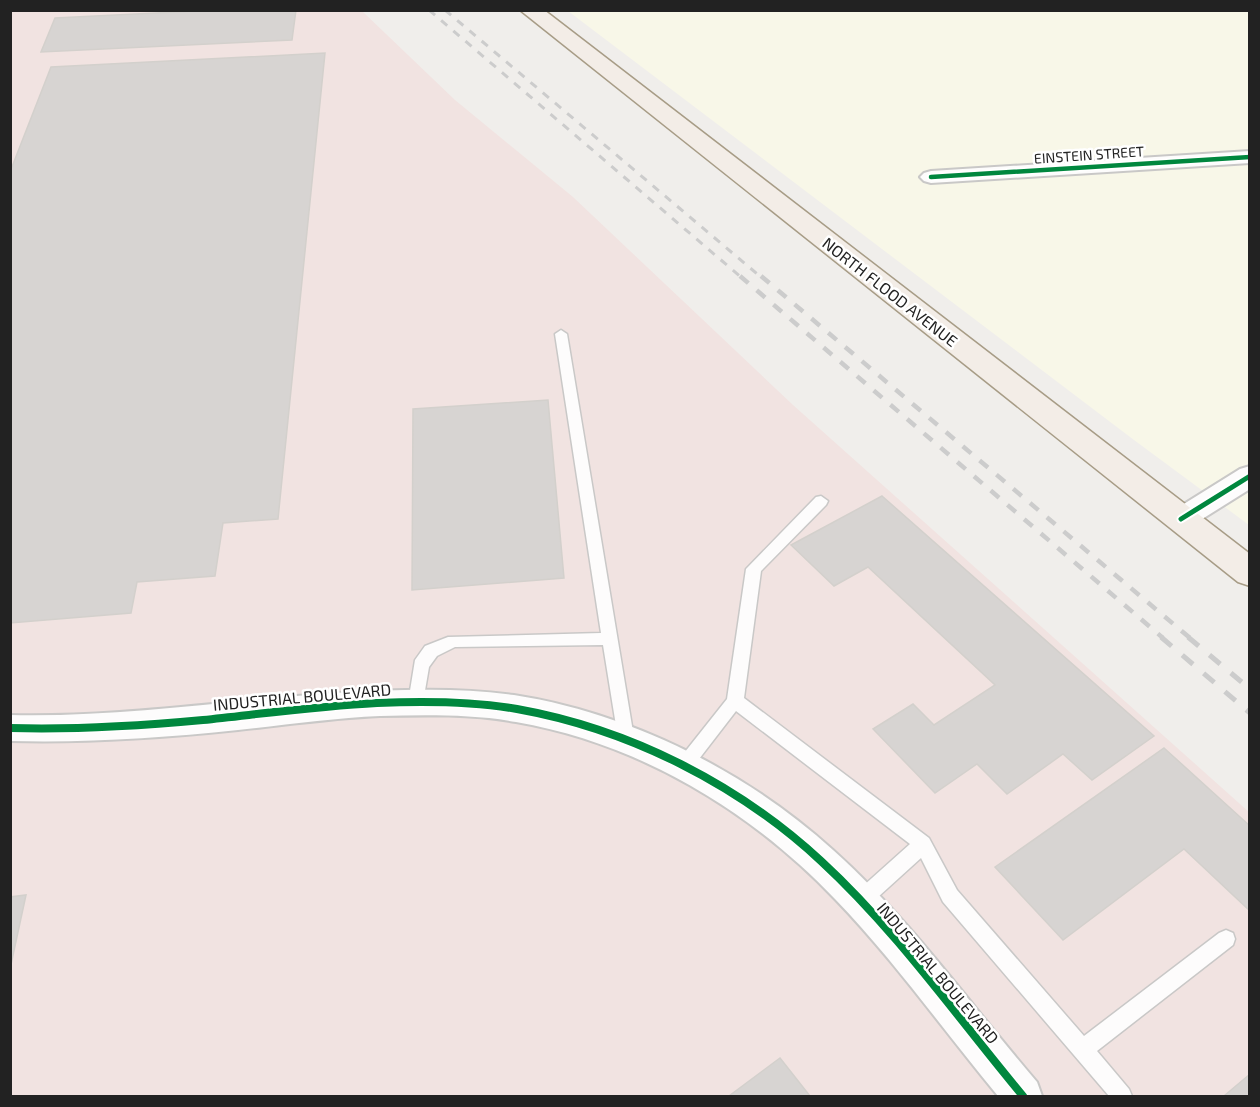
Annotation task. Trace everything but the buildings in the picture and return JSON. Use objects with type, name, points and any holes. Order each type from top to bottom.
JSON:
[{"type":"main road","name":"NORTH FLOOD AVENUE","points":[[530,10],[1250,573]]},
{"type":"street","name":"EINSTEIN STREET","points":[[931,177],[1250,157]]},
{"type":"street","points":[[1181,519],[1250,476]]},
{"type":"street","name":"INDUSTRIAL BOULEVARD","points":[[10,728],[132,726],[387,703],[416,703],[519,709],[626,738],[683,767],[747,805],[792,836],[821,861],[860,901],[1023,1096]]},
{"type":"lane","points":[[561,334],[626,738]]},
{"type":"lane","points":[[683,767],[735,701],[754,569],[821,501]]},
{"type":"lane","points":[[416,703],[421,665],[431,651],[454,641],[610,639]]},
{"type":"lane","points":[[735,701],[923,844],[950,896],[1082,1050],[1115,1094]]},
{"type":"lane","points":[[860,901],[923,844]]},
{"type":"lane","points":[[1082,1050],[1226,939]]},
{"type":"shaded area","points":[[10,11],[362,11],[455,100],[573,197],[793,405],[1249,812],[1249,1096],[11,1096]]},
{"type":"shaded area","points":[[568,11],[1249,11],[1249,525],[1134,440]]},
{"type":"railway","points":[[429,10],[742,278]]},
{"type":"railway","points":[[445,10],[762,278]]},
{"type":"railway","points":[[740,276],[1163,638]]},
{"type":"railway","points":[[761,276],[1190,638]]},
{"type":"railway","points":[[1161,637],[1250,713]]},
{"type":"railway","points":[[1188,637],[1250,689]]},
{"type":"cycle path","points":[[931,177],[1250,157]]},
{"type":"cycle path","points":[[1181,519],[1250,476]]},
{"type":"cycle path","points":[[10,728],[124,727],[361,704],[421,703],[470,704],[517,709],[557,717],[598,729],[639,745],[719,785],[790,834],[848,888],[900,945],[1023,1096]]}]
